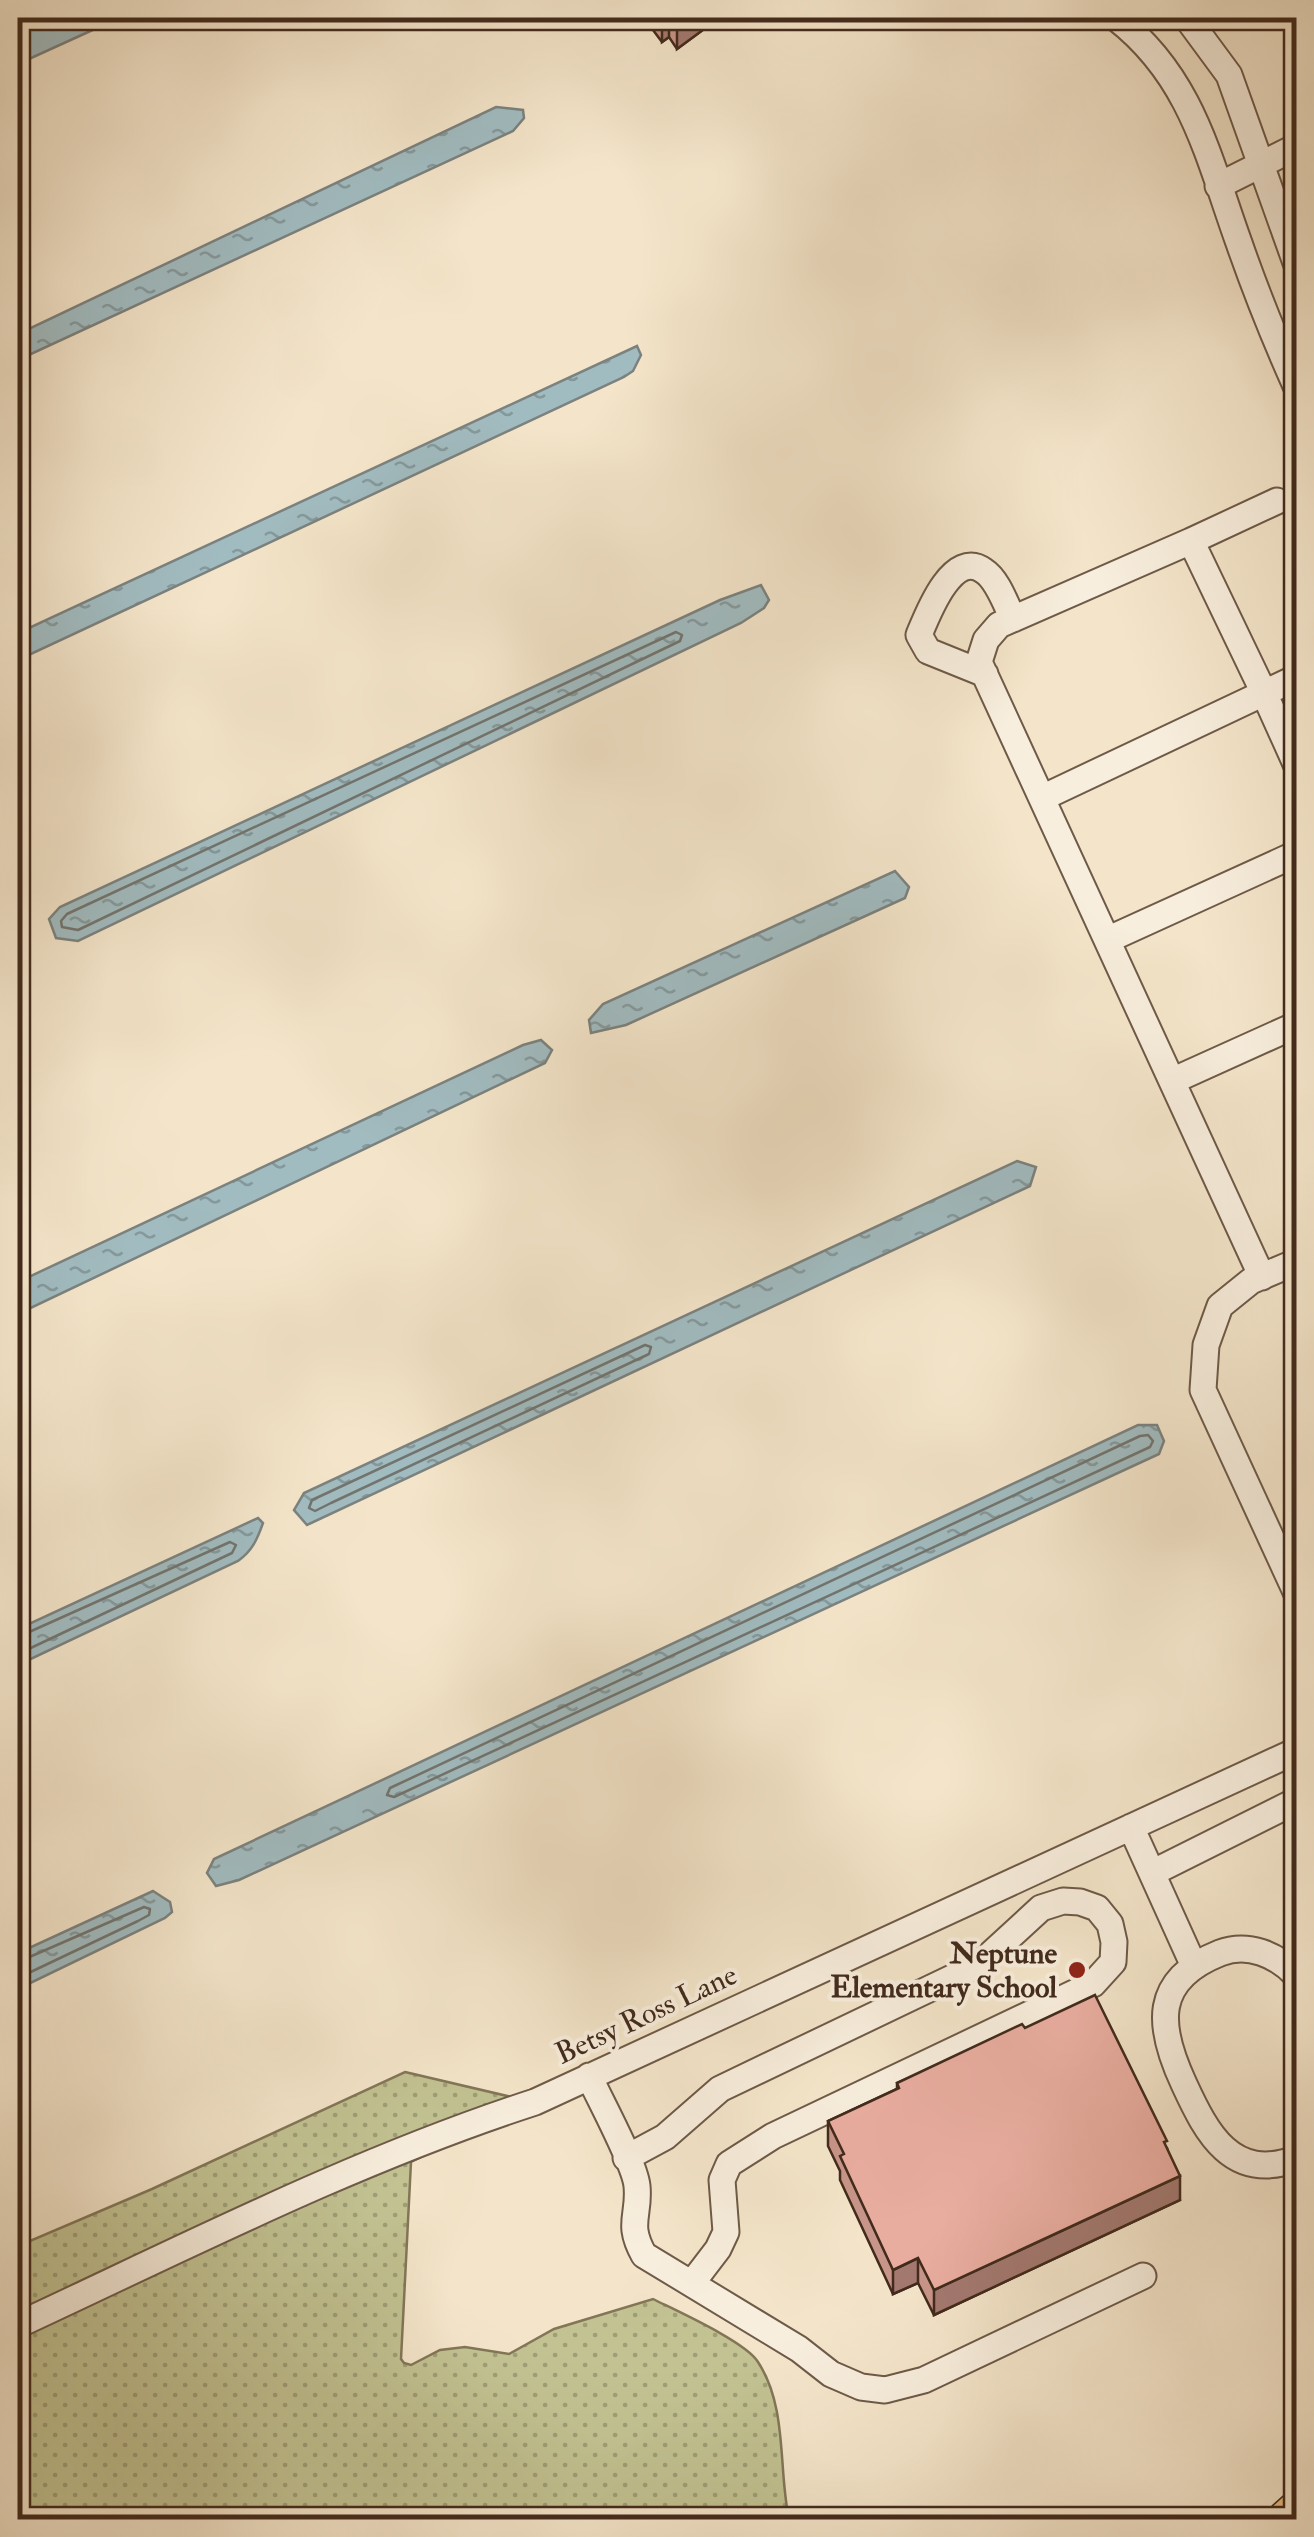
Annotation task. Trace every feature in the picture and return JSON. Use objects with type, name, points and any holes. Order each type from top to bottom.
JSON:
[{"type":"highway","points":[[1286,2520],[1296,2510]]},
{"type":"street","points":[[1116,18],[1145,40],[1176,80],[1269,328],[1296,386]]},
{"type":"street","points":[[1187,18],[1229,76],[1296,263]]},
{"type":"street","points":[[1218,186],[1296,147]]},
{"type":"street","points":[[1262,1277],[979,662],[986,640],[999,626],[1277,502]]},
{"type":"street","points":[[1191,541],[1296,764]]},
{"type":"street","points":[[985,674],[928,651],[918,635],[931,606],[952,573],[967,566],[982,568],[1013,619]]},
{"type":"street","points":[[1042,798],[1296,678]]},
{"type":"street","points":[[1107,940],[1296,854]]},
{"type":"street","points":[[1172,1081],[1296,1025]]},
{"type":"street","points":[[1296,1262],[1250,1282],[1220,1306],[1206,1344],[1203,1390],[1296,1592]]},
{"type":"street","name":"Betsy Ross Lane","points":[[18,2325],[300,2193],[458,2126],[535,2102],[1296,1751]]},
{"type":"street","points":[[1152,1873],[1296,1802]]},
{"type":"street","points":[[1131,1827],[1193,1964]]},
{"type":"street","points":[[626,2158],[664,2137],[720,2089],[978,1965],[1041,1908],[1063,1901],[1080,1902],[1097,1908],[1110,1924],[1113,1962],[1093,1984],[773,2136],[729,2164],[722,2180],[726,2232],[692,2282]]},
{"type":"street","points":[[1296,1975],[1280,1961],[1246,1948],[1227,1950],[1193,1964],[1176,1984],[1167,2003],[1164,2026],[1172,2057],[1204,2126],[1234,2157],[1268,2165],[1296,2160]]},
{"type":"street","points":[[589,2076],[637,2183],[635,2239],[644,2255],[798,2349],[831,2374],[861,2387],[885,2390],[924,2380],[1143,2276]]},
{"type":"green space","points":[[405,2072],[533,2102],[411,2162],[401,2359],[404,2363],[411,2365],[440,2350],[465,2347],[509,2354],[554,2329],[653,2299],[726,2336],[758,2362],[778,2419],[789,2519],[18,2520],[18,2246]]},
{"type":"water","points":[[46,18],[119,18],[18,64],[18,31]]},
{"type":"water","points":[[496,107],[523,110],[524,118],[513,131],[18,360],[18,334]]},
{"type":"water","points":[[637,346],[641,355],[633,371],[624,377],[18,660],[18,633]]},
{"type":"water","points":[[761,585],[769,600],[764,608],[741,623],[78,941],[56,938],[49,919],[60,907],[720,600]]},
{"type":"water","points":[[895,871],[909,887],[905,898],[626,1025],[591,1033],[589,1020],[603,1004]]},
{"type":"water","points":[[541,1040],[552,1050],[545,1063],[18,1314],[18,1282],[523,1045]]},
{"type":"water","points":[[1017,1161],[1036,1167],[1030,1186],[307,1525],[294,1510],[304,1493]]},
{"type":"water","points":[[1138,1425],[1157,1425],[1164,1441],[1159,1454],[239,1880],[216,1886],[207,1873],[214,1859]]},
{"type":"water","points":[[258,1518],[263,1523],[256,1540],[238,1561],[18,1665],[18,1629]]},
{"type":"water","points":[[153,1891],[170,1902],[172,1912],[165,1918],[18,1989],[18,1953]]},
{"type":"building","points":[[1095,1995],[1167,2141],[1164,2142],[1180,2176],[934,2290],[918,2258],[893,2270],[828,2121],[899,2088],[897,2083],[1022,2024],[1025,2028]]},
{"type":"place","name":"Neptune Elementary School","points":[[1077,1970]]}]
